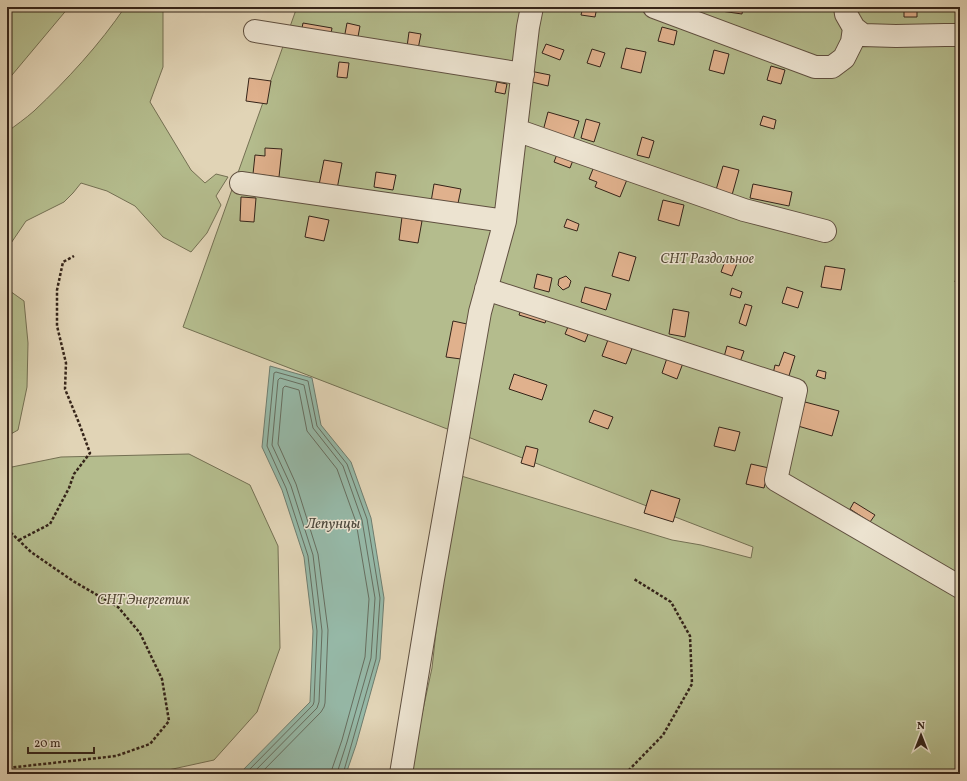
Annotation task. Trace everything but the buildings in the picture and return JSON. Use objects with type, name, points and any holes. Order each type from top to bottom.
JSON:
[{"type":"lane","points":[[401,774],[434,572],[480,312],[504,221],[532,7]]},
{"type":"lane","points":[[654,7],[815,67],[832,67],[844,58],[852,42],[854,28]]},
{"type":"lane","points":[[845,7],[846,14],[854,28],[863,35],[960,36]]},
{"type":"lane","points":[[255,31],[523,74]]},
{"type":"lane","points":[[516,130],[744,210],[825,231]]},
{"type":"lane","points":[[241,182],[504,221]]},
{"type":"lane","points":[[486,289],[796,390],[776,480],[960,587]]},
{"type":"path","points":[[19,540],[50,524],[69,488],[74,474],[90,453],[65,389],[66,363],[57,326],[57,290],[63,262],[74,256]]},
{"type":"path","points":[[7,529],[31,552],[73,581],[118,607],[140,633],[162,679],[169,721],[150,744],[116,756],[7,768]]},
{"type":"path","points":[[625,774],[663,736],[692,684],[690,636],[671,602],[634,580]]},
{"type":"green space","points":[[7,7],[69,7],[7,81]]},
{"type":"green space","points":[[125,7],[163,7],[163,67],[150,102],[191,170],[205,183],[216,174],[228,177],[216,196],[221,205],[207,233],[191,252],[163,237],[135,206],[107,191],[81,183],[64,202],[26,221],[7,249],[7,132],[34,111],[59,87],[94,48]]},
{"type":"green space","name":"СНТ Раздольное","points":[[297,7],[960,7],[960,774],[409,774],[432,668],[444,560],[458,475],[672,540],[701,545],[751,558],[753,547],[183,327]]},
{"type":"green space","points":[[7,289],[24,301],[28,343],[27,387],[18,430],[9,435],[7,435]]},
{"type":"green space","name":"СНТ Энергетик","points":[[189,454],[250,485],[278,546],[280,648],[257,712],[214,760],[150,774],[7,774],[7,468],[61,457]]},
{"type":"water","name":"Лепунцы","points":[[270,366],[312,378],[321,425],[351,462],[371,518],[384,598],[380,659],[356,745],[346,774],[239,774],[310,702],[313,631],[304,557],[282,490],[262,447]]}]
